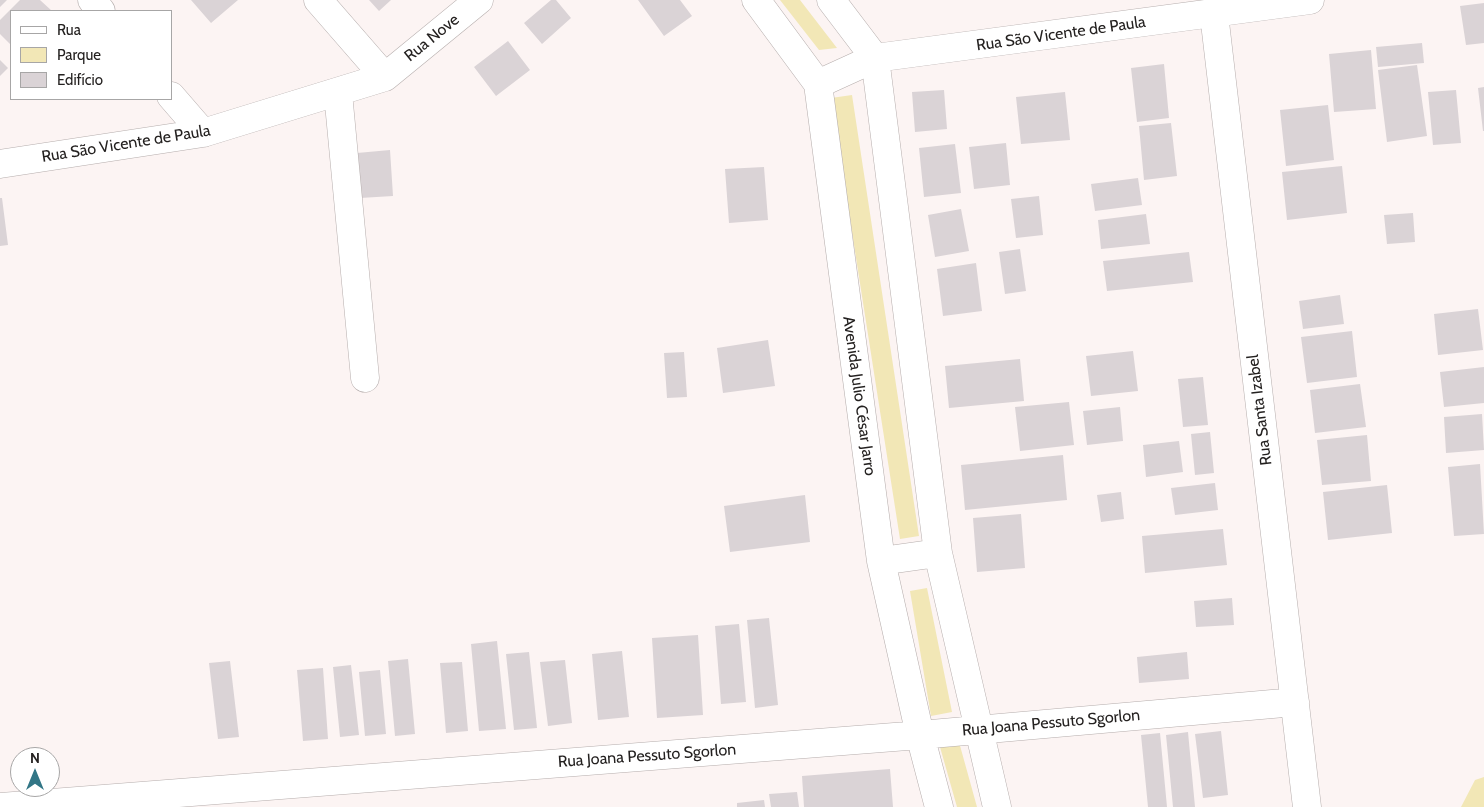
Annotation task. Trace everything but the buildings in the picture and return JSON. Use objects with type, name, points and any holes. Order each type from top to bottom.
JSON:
[{"type":"street","points":[[92,0],[100,10]]},
{"type":"street","points":[[318,0],[385,77]]},
{"type":"street","name":"Rua Nove","points":[[385,77],[479,0]]},
{"type":"street","name":"Avenida Julio César Jarro","points":[[756,0],[818,84],[881,561],[920,734],[939,807]]},
{"type":"street","points":[[831,0],[876,58],[938,552],[997,807]]},
{"type":"street","name":"Rua São Vicente de Paula","points":[[818,84],[876,58],[1214,14],[1297,1]]},
{"type":"street","name":"Rua Santa Izabel","points":[[1214,14],[1307,807]]},
{"type":"street","name":"Rua São Vicente de Paula","points":[[0,164],[203,133],[385,77]]},
{"type":"street","points":[[338,93],[365,378]]},
{"type":"street","points":[[172,97],[203,133]]},
{"type":"street","points":[[881,561],[938,552]]},
{"type":"street","name":"Rua Joana Pessuto Sgorlon","points":[[0,807],[920,734],[1295,702]]},
{"type":"green space","points":[[780,0],[800,0],[837,48],[819,50]]},
{"type":"green space","points":[[852,95],[919,536],[900,539],[831,98]]},
{"type":"green space","points":[[927,588],[952,712],[931,716],[910,591]]},
{"type":"green space","points":[[959,742],[977,807],[957,807],[940,747]]},
{"type":"green space","points":[[1484,777],[1484,807],[1461,807],[1475,780]]}]
